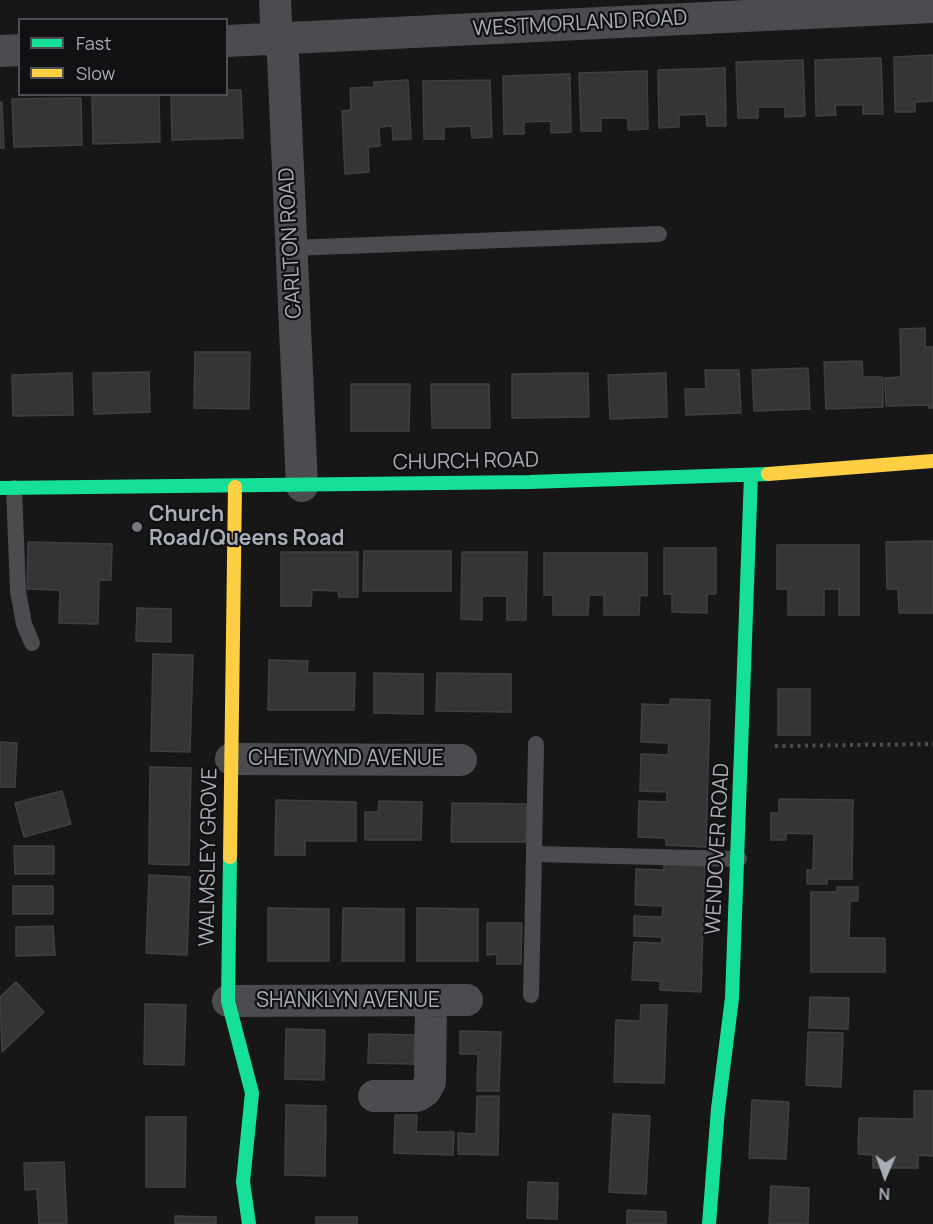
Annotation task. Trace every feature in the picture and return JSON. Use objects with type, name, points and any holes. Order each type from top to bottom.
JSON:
[{"type":"street","name":"CARLTON ROAD","points":[[275,0],[283,56],[302,486]]},
{"type":"street","name":"WESTMORLAND ROAD","points":[[228,41],[933,7]]},
{"type":"street","points":[[0,51],[18,50]]},
{"type":"street","name":"CHURCH ROAD","points":[[7,488],[530,483],[751,475],[933,461]]},
{"type":"street","name":"WENDOVER ROAD","points":[[709,1224],[717,1109],[732,998],[739,860],[751,475]]},
{"type":"street","name":"WALMSLEY GROVE","points":[[235,487],[228,1001],[252,1093],[243,1182],[249,1224]]},
{"type":"street","name":"CHETWYND AVENUE","points":[[231,759],[461,760]]},
{"type":"street","name":"SHANKLYN AVENUE","points":[[228,1001],[467,1000]]},
{"type":"street","points":[[374,1096],[417,1096],[425,1091],[430,1082],[431,1001]]},
{"type":"lane","points":[[292,248],[659,234]]},
{"type":"lane","points":[[7,488],[18,591],[24,624],[32,643]]},
{"type":"lane","points":[[531,995],[536,744]]},
{"type":"lane","points":[[534,854],[739,860]]},
{"type":"path","points":[[743,747],[933,744]]},
{"type":"building","points":[[933,55],[933,101],[915,102],[915,112],[895,112],[894,57]]},
{"type":"building","points":[[881,58],[883,114],[863,114],[863,105],[835,105],[836,115],[816,116],[815,60]]},
{"type":"building","points":[[803,60],[805,116],[785,117],[785,107],[758,107],[758,118],[738,118],[736,62]]},
{"type":"building","points":[[725,68],[726,126],[707,126],[706,114],[679,115],[679,127],[659,128],[658,70]]},
{"type":"building","points":[[647,71],[648,129],[628,130],[628,118],[601,118],[601,131],[581,131],[579,73]]},
{"type":"building","points":[[570,74],[571,132],[551,133],[551,121],[524,122],[524,134],[504,134],[503,76]]},
{"type":"building","points":[[408,80],[411,139],[393,140],[392,126],[379,127],[380,146],[368,147],[369,172],[345,174],[342,111],[351,110],[350,88],[374,87],[374,82]]},
{"type":"building","points":[[490,80],[492,137],[472,138],[471,126],[444,127],[444,139],[424,139],[423,81]]},
{"type":"building","points":[[228,90],[241,90],[243,138],[172,140],[171,96],[228,96]]},
{"type":"building","points":[[92,96],[159,96],[160,142],[93,144]]},
{"type":"building","points":[[81,98],[82,145],[14,147],[12,99]]},
{"type":"building","points":[[0,102],[2,102],[4,148],[0,148]]},
{"type":"building","points":[[925,328],[925,347],[933,347],[933,408],[929,408],[928,405],[886,406],[885,378],[901,377],[900,329]]},
{"type":"building","points":[[195,352],[250,352],[249,409],[194,408]]},
{"type":"building","points":[[862,361],[863,377],[883,377],[883,407],[826,409],[824,362]]},
{"type":"building","points":[[808,368],[810,409],[754,411],[752,370]]},
{"type":"building","points":[[705,370],[739,370],[741,413],[686,415],[685,389],[706,389]]},
{"type":"building","points":[[149,372],[150,412],[94,414],[93,373]]},
{"type":"building","points":[[72,373],[73,415],[13,416],[12,375]]},
{"type":"building","points":[[588,373],[589,417],[512,418],[512,374]]},
{"type":"building","points":[[666,373],[667,417],[610,419],[608,375]]},
{"type":"building","points":[[351,384],[410,384],[409,431],[351,431]]},
{"type":"building","points":[[431,384],[489,384],[490,428],[432,428]]},
{"type":"building","points":[[933,541],[933,613],[899,613],[898,589],[887,589],[886,542]]},
{"type":"building","points":[[28,542],[112,544],[111,580],[99,580],[98,624],[59,623],[60,590],[27,589]]},
{"type":"building","points":[[777,545],[859,545],[859,615],[839,615],[839,589],[824,589],[824,615],[788,615],[788,589],[777,589]]},
{"type":"building","points":[[664,548],[716,548],[716,594],[707,594],[707,613],[672,612],[672,594],[664,594]]},
{"type":"building","points":[[364,551],[451,551],[451,591],[363,591]]},
{"type":"building","points":[[281,552],[358,552],[358,597],[339,597],[338,591],[312,590],[311,606],[281,606]]},
{"type":"building","points":[[462,552],[527,552],[526,620],[507,620],[507,596],[482,596],[482,620],[461,619]]},
{"type":"building","points":[[544,553],[647,553],[647,596],[640,595],[639,615],[604,615],[604,595],[589,595],[588,615],[553,615],[553,595],[544,595]]},
{"type":"building","points":[[137,608],[171,609],[171,642],[136,641]]},
{"type":"building","points":[[153,654],[193,655],[190,752],[151,751]]},
{"type":"building","points":[[269,660],[308,661],[307,673],[355,673],[354,710],[268,710]]},
{"type":"building","points":[[374,673],[423,674],[423,714],[374,713]]},
{"type":"building","points":[[437,673],[511,674],[511,712],[436,711]]},
{"type":"building","points":[[778,689],[810,689],[810,735],[778,735]]},
{"type":"building","points":[[670,699],[710,700],[706,847],[666,845],[666,838],[638,837],[639,801],[667,802],[667,792],[640,791],[641,754],[668,755],[669,743],[641,742],[642,704],[670,705]]},
{"type":"building","points":[[0,742],[17,743],[15,787],[0,787]]},
{"type":"building","points":[[150,767],[191,768],[189,865],[149,864]]},
{"type":"building","points":[[62,791],[71,824],[24,837],[15,803]]},
{"type":"building","points":[[779,799],[853,800],[852,879],[827,879],[827,884],[807,884],[807,870],[813,870],[814,834],[786,833],[786,840],[771,840],[771,813],[779,813]]},
{"type":"building","points":[[276,800],[356,802],[356,841],[305,841],[305,855],[275,855]]},
{"type":"building","points":[[379,801],[422,802],[421,840],[365,840],[365,812],[378,812]]},
{"type":"building","points":[[452,803],[526,804],[526,842],[451,842]]},
{"type":"building","points":[[14,846],[54,846],[54,874],[15,874]]},
{"type":"building","points":[[664,861],[705,861],[701,992],[660,990],[660,981],[632,980],[634,942],[662,943],[662,937],[634,936],[634,916],[662,917],[663,906],[635,905],[636,869],[664,870]]},
{"type":"building","points":[[149,875],[190,877],[187,955],[146,953]]},
{"type":"building","points":[[13,886],[53,886],[53,914],[13,914]]},
{"type":"building","points":[[837,887],[858,887],[858,901],[850,901],[849,938],[885,938],[885,972],[811,972],[811,892],[837,892]]},
{"type":"building","points":[[268,908],[329,909],[329,961],[268,961]]},
{"type":"building","points":[[343,908],[404,909],[404,961],[342,961]]},
{"type":"building","points":[[417,908],[478,909],[478,961],[417,961]]},
{"type":"building","points":[[487,923],[522,923],[521,964],[497,964],[497,954],[487,955]]},
{"type":"building","points":[[53,926],[55,955],[16,956],[16,927]]},
{"type":"building","points":[[16,982],[44,1012],[2,1052],[0,997]]},
{"type":"building","points":[[810,997],[849,998],[848,1029],[809,1028]]},
{"type":"building","points":[[145,1004],[186,1005],[184,1065],[144,1064]]},
{"type":"building","points":[[641,1005],[667,1005],[664,1083],[614,1082],[616,1020],[640,1021]]},
{"type":"building","points":[[286,1029],[325,1030],[324,1080],[285,1079]]},
{"type":"building","points":[[460,1031],[501,1032],[499,1091],[477,1091],[478,1054],[460,1054]]},
{"type":"building","points":[[808,1032],[843,1033],[841,1087],[806,1085]]},
{"type":"building","points":[[369,1034],[415,1035],[414,1064],[368,1063]]},
{"type":"building","points":[[914,1091],[933,1091],[933,1156],[918,1155],[918,1168],[873,1168],[873,1155],[858,1154],[859,1118],[914,1119]]},
{"type":"building","points":[[477,1096],[499,1096],[498,1155],[458,1154],[458,1133],[476,1134]]},
{"type":"building","points":[[752,1100],[789,1102],[786,1159],[749,1158]]},
{"type":"building","points":[[286,1105],[326,1106],[325,1176],[285,1175]]},
{"type":"building","points":[[613,1114],[650,1116],[646,1194],[609,1192]]},
{"type":"building","points":[[395,1115],[417,1115],[416,1132],[454,1132],[453,1155],[394,1153]]},
{"type":"building","points":[[146,1117],[186,1117],[185,1187],[146,1187]]},
{"type":"building","points":[[64,1162],[67,1224],[39,1224],[37,1189],[25,1190],[24,1163]]},
{"type":"building","points":[[528,1182],[558,1183],[557,1219],[527,1218]]},
{"type":"building","points":[[771,1186],[809,1188],[808,1224],[769,1224]]},
{"type":"building","points":[[627,1210],[666,1212],[666,1224],[627,1224]]},
{"type":"building","points":[[175,1216],[216,1217],[216,1224],[175,1224]]},
{"type":"building","points":[[316,1217],[357,1217],[357,1224],[316,1224]]},
{"type":"traffic: fast","points":[[0,488],[530,482],[768,474]]},
{"type":"traffic: fast","points":[[709,1224],[718,1109],[732,998],[751,475]]},
{"type":"traffic: fast","points":[[230,857],[228,1001],[252,1093],[243,1182],[249,1224]]},
{"type":"traffic: slow","points":[[768,474],[933,461]]},
{"type":"traffic: slow","points":[[230,857],[235,487]]},
{"type":"place","name":"Church Road/Queens Road","points":[[137,527]]}]
